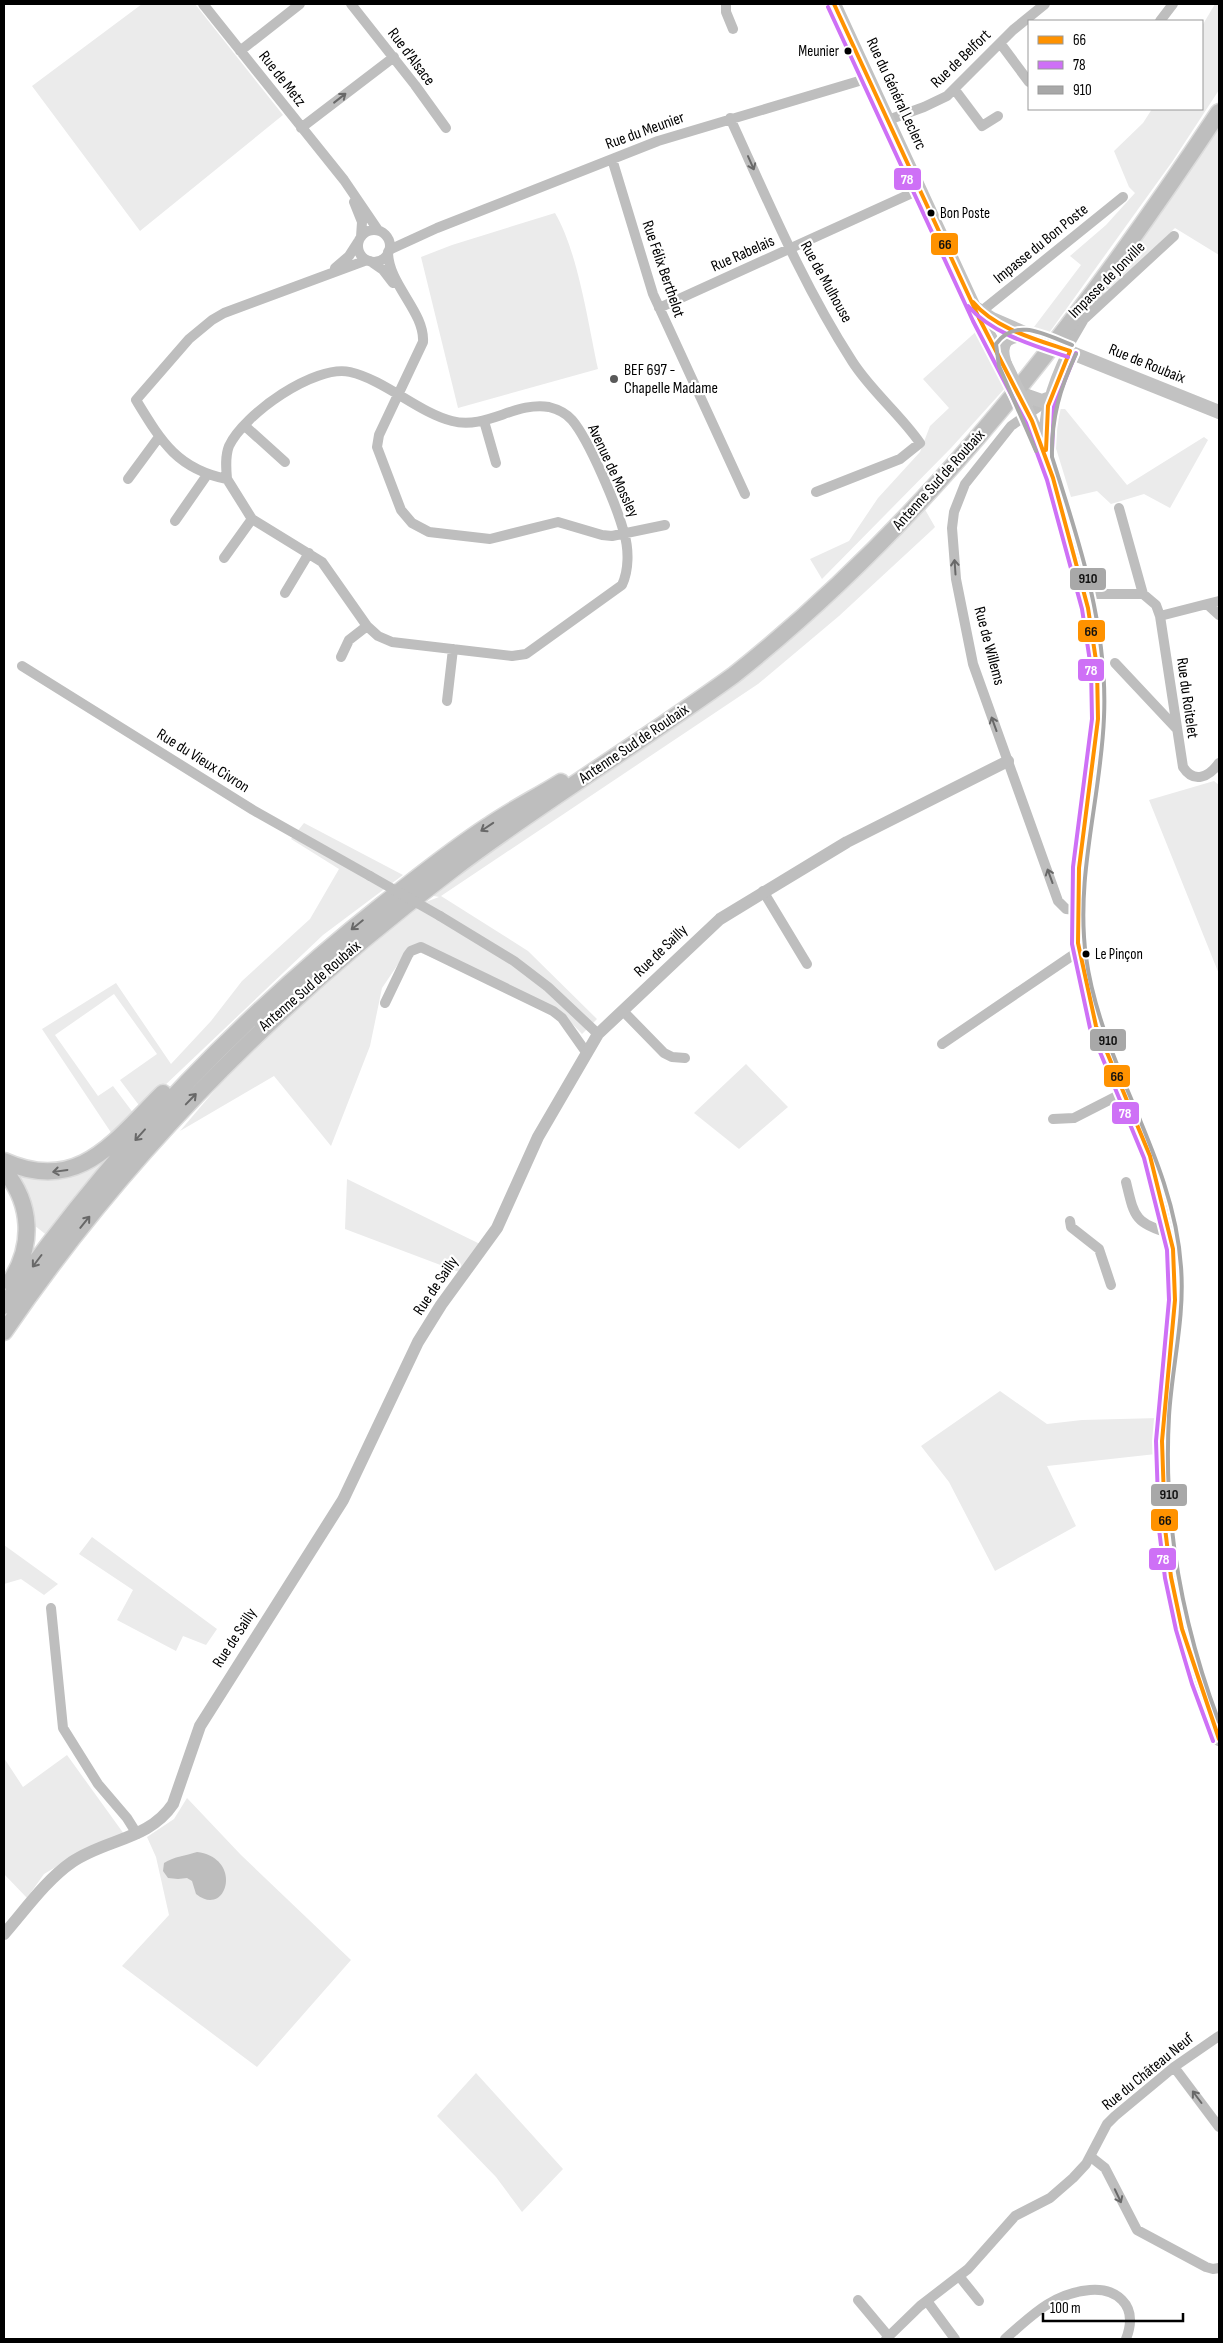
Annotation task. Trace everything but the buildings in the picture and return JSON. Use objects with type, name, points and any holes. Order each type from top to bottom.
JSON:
[{"type":"highway","name":"Antenne Sud de Roubaix","points":[[4,1306],[104,1175],[164,1107],[228,1041],[313,962],[407,885],[488,826],[604,754],[697,693],[767,638],[846,567],[952,458],[1043,348],[1125,236],[1219,100]]},
{"type":"highway","name":"Antenne Sud de Roubaix","points":[[4,1332],[82,1225],[158,1135],[238,1051],[309,985],[352,948],[461,863],[734,675],[778,639],[885,538],[990,424],[1067,328],[1219,112]]},
{"type":"highway","points":[[4,1161],[26,1169],[48,1172],[62,1171],[85,1164],[106,1150],[197,1061],[228,1041]]},
{"type":"highway","points":[[4,1170],[22,1198],[28,1227],[22,1259],[4,1291]]},
{"type":"main road","name":"Rue du Général Leclerc","points":[[834,4],[978,311],[1021,393],[1046,458]]},
{"type":"main road","name":"Rue de Roubaix","points":[[978,311],[1029,335],[1219,412]]},
{"type":"main road","points":[[1005,364],[1001,349],[1004,343],[1013,336],[1029,335]]},
{"type":"main road","points":[[1066,350],[1048,399],[1045,425],[1046,458],[1085,594],[1098,667],[1098,719],[1081,846],[1077,910],[1079,951],[1096,1026],[1132,1111],[1155,1172],[1170,1233],[1176,1284],[1162,1441],[1165,1528],[1171,1577],[1182,1629],[1202,1695],[1219,1739]]},
{"type":"main road","points":[[1021,393],[1037,400],[1048,399]]},
{"type":"street","name":"Rue de Metz","points":[[203,4],[337,173],[352,189],[381,231]]},
{"type":"street","points":[[240,51],[300,4]]},
{"type":"street","name":"Rue d'Alsace","points":[[351,4],[394,56],[446,128]]},
{"type":"street","points":[[726,4],[726,12],[733,29]]},
{"type":"street","name":"Rue de Belfort","points":[[888,120],[934,103],[955,90],[1000,43],[1045,4]]},
{"type":"street","points":[[1161,20],[1173,4]]},
{"type":"street","points":[[1000,43],[1028,81]]},
{"type":"street","points":[[301,128],[394,56]]},
{"type":"street","name":"Rue du Meunier","points":[[389,251],[437,228],[658,141],[869,78]]},
{"type":"street","points":[[955,90],[982,126],[998,116]]},
{"type":"street","name":"Rue de Mulhouse","points":[[730,118],[790,250],[853,362],[920,444],[900,459],[816,492]]},
{"type":"street","name":"Rue Félix Berthelot","points":[[612,159],[658,308],[745,494]]},
{"type":"street","name":"Rue de Metz","points":[[337,173],[360,216],[362,226],[359,239]]},
{"type":"street","name":"Rue Rabelais","points":[[658,308],[790,250],[921,189]]},
{"type":"street","name":"Impasse du Bon Poste","points":[[978,311],[1122,197]]},
{"type":"street","name":"Rue du Meunier","points":[[381,231],[393,236],[404,237],[437,228]]},
{"type":"street","points":[[319,277],[344,261],[359,239],[368,230],[381,231],[389,240],[390,266],[420,326],[423,342],[379,435],[377,447],[401,510],[420,529],[490,539],[558,522],[602,536],[625,534],[665,525]]},
{"type":"street","name":"Impasse de Jonville","points":[[1066,350],[1084,319],[1174,236]]},
{"type":"street","points":[[359,239],[360,254],[383,270],[411,308]]},
{"type":"street","points":[[226,479],[207,475],[176,456],[159,437],[136,400],[169,359],[208,323],[224,313],[319,277],[368,261],[382,260],[389,251]]},
{"type":"street","name":"Avenue de Mossley","points":[[335,372],[351,372],[399,394],[446,420],[465,423],[484,421],[542,406],[566,415],[572,420],[593,458],[625,534],[627,570],[622,585],[531,651],[519,656],[386,640],[367,626],[326,567],[309,553],[252,519],[226,479],[230,443],[260,410],[279,395],[335,372]]},
{"type":"street","name":"Rue de Willems","points":[[1048,399],[1011,426],[965,484],[957,502],[952,521],[956,579],[970,652],[1058,901],[1066,909],[1077,910]]},
{"type":"street","points":[[484,421],[496,463]]},
{"type":"street","points":[[245,426],[286,462]]},
{"type":"street","points":[[128,479],[159,437]]},
{"type":"street","points":[[175,521],[207,475]]},
{"type":"street","name":"Rue du Roitelet","points":[[1119,508],[1143,594],[1156,605],[1160,616],[1183,767],[1189,774],[1204,777],[1219,763]]},
{"type":"street","points":[[224,558],[252,519]]},
{"type":"street","points":[[285,593],[309,553]]},
{"type":"street","points":[[1085,594],[1143,594]]},
{"type":"street","points":[[1160,616],[1219,601]]},
{"type":"street","points":[[1207,604],[1219,616]]},
{"type":"street","points":[[341,657],[349,640],[367,626]]},
{"type":"street","points":[[447,701],[453,649]]},
{"type":"street","points":[[1115,663],[1176,728]]},
{"type":"street","name":"Rue du Vieux Civron","points":[[22,666],[245,805],[440,916],[514,961],[548,987],[598,1034]]},
{"type":"street","name":"Rue de Sailly","points":[[4,1934],[53,1879],[72,1862],[137,1834],[159,1820],[173,1804],[200,1726],[343,1500],[366,1456],[415,1348],[441,1306],[497,1228],[538,1137],[598,1034],[712,925],[764,891],[847,842],[1008,761]]},
{"type":"street","points":[[764,891],[807,964]]},
{"type":"street","points":[[385,1003],[408,955],[416,948],[421,947],[552,1011],[562,1018],[586,1052]]},
{"type":"street","points":[[942,1044],[1079,951]]},
{"type":"street","points":[[623,1011],[664,1053],[672,1057],[685,1058]]},
{"type":"street","points":[[1053,1119],[1074,1118],[1123,1093]]},
{"type":"street","points":[[1126,1182],[1134,1212],[1139,1220],[1170,1233]]},
{"type":"street","points":[[1070,1221],[1071,1228],[1099,1249],[1111,1285]]},
{"type":"street","points":[[51,1608],[63,1728],[98,1784],[127,1818],[137,1834]]},
{"type":"street","name":"Rue du Château Neuf","points":[[887,2338],[926,2302],[972,2265],[1015,2216],[1059,2191],[1080,2172],[1091,2157],[1109,2121],[1174,2068],[1219,2036]]},
{"type":"street","points":[[1174,2068],[1219,2127]]},
{"type":"street","points":[[1091,2157],[1105,2168],[1136,2230],[1206,2267],[1219,2268]]},
{"type":"street","points":[[959,2276],[979,2301]]},
{"type":"street","points":[[1005,2339],[1052,2300],[1065,2294],[1097,2289],[1114,2294],[1126,2304],[1131,2320],[1126,2339]]},
{"type":"street","points":[[858,2300],[887,2338]]},
{"type":"street","points":[[926,2302],[955,2339]]},
{"type":"shaded area","points":[[142,4],[195,4],[283,115],[140,231],[32,86]]},
{"type":"shaded area","points":[[1215,4],[1219,4],[1219,90],[1172,162],[1049,333],[1034,327],[1081,265],[1070,256],[1106,225],[1135,193],[1129,187],[1114,151],[1143,123],[1151,110],[1203,110],[1203,24]]},
{"type":"shaded area","points":[[1219,121],[1219,255],[1175,228],[1110,291],[1104,287]]},
{"type":"shaded area","points":[[555,213],[570,247],[576,267],[598,369],[458,408],[421,257],[452,245]]},
{"type":"shaded area","points":[[979,329],[1006,387],[951,448],[822,579],[810,559],[849,541],[878,498],[920,452],[930,426],[949,408],[923,379]]},
{"type":"shaded area","points":[[1057,409],[1065,409],[1127,485],[1204,437],[1208,440],[1170,508],[1144,494],[1111,504],[1097,491],[1071,497],[1050,429]]},
{"type":"shaded area","points":[[923,506],[935,527],[839,616],[758,684],[441,896],[528,951],[597,1019],[582,1034],[559,1010],[409,948],[382,988],[370,1046],[331,1146],[274,1076],[180,1131],[220,1084],[280,1022],[410,908],[439,897],[429,895],[456,873],[634,751]]},
{"type":"shaded area","points":[[1214,781],[1219,785],[1219,974],[1149,800]]},
{"type":"shaded area","points":[[304,823],[403,875],[323,935],[141,1108],[120,1080],[157,1054],[114,994],[55,1035],[98,1096],[113,1086],[134,1114],[112,1134],[42,1029],[116,983],[171,1064],[211,1021],[242,981],[310,919],[339,869],[291,839]]},
{"type":"shaded area","points":[[746,1064],[788,1107],[739,1149],[694,1113]]},
{"type":"shaded area","points":[[122,1146],[49,1237],[34,1225],[15,1170],[35,1176]]},
{"type":"shaded area","points":[[347,1179],[480,1244],[459,1272],[345,1229]]},
{"type":"shaded area","points":[[1000,1391],[1047,1424],[1082,1420],[1159,1418],[1156,1454],[1047,1466],[1076,1526],[995,1571],[949,1482],[921,1446]]},
{"type":"shaded area","points":[[92,1537],[217,1629],[206,1645],[183,1636],[176,1651],[117,1620],[133,1590],[79,1554]]},
{"type":"shaded area","points":[[4,1545],[58,1584],[44,1595],[21,1579],[4,1584]]},
{"type":"shaded area","points":[[67,1755],[124,1834],[89,1847],[44,1874],[27,1898],[4,1874],[4,1758],[23,1787]]},
{"type":"shaded area","points":[[187,1798],[241,1855],[351,1960],[257,2067],[122,1966],[169,1915],[156,1857],[147,1837],[174,1819]]},
{"type":"shaded area","points":[[197,1852],[212,1857],[221,1865],[226,1875],[226,1885],[216,1899],[207,1900],[196,1894],[192,1881],[187,1878],[168,1878],[163,1871],[164,1863],[176,1857]]},
{"type":"shaded area","points":[[476,2073],[563,2169],[522,2212],[496,2177],[437,2116]]},
{"type":"transit line","name":"66","points":[[834,4],[979,318],[1032,421],[1053,478],[1088,608],[1097,667],[1098,719],[1079,868],[1078,943],[1096,1026],[1150,1156],[1173,1249],[1175,1300],[1162,1441],[1165,1528],[1171,1577],[1182,1629],[1219,1739]]},
{"type":"transit line","name":"78","points":[[828,7],[973,321],[1026,423],[1047,480],[1082,609],[1091,668],[1092,719],[1073,867],[1072,944],[1090,1028],[1144,1158],[1167,1250],[1169,1300],[1156,1441],[1159,1529],[1165,1578],[1176,1630],[1192,1684],[1213,1741]]},
{"type":"transit line","name":"66","points":[[973,302],[982,311],[1005,326],[1031,338],[1070,351]]},
{"type":"transit line","name":"78","points":[[968,306],[978,316],[1001,332],[1068,357]]},
{"type":"transit line","name":"910","points":[[1036,451],[999,366],[996,344],[1013,331],[1023,330],[1043,333],[1072,345]]},
{"type":"transit line","name":"66","points":[[1046,450],[1048,406],[1070,351]]},
{"type":"transit line","name":"78","points":[[1052,450],[1054,407],[1076,353]]},
{"type":"transit line","name":"910","points":[[1076,354],[1065,379],[1058,404],[1053,430],[1052,457],[1090,585],[1101,651],[1104,684],[1102,747],[1086,867],[1084,897],[1083,927],[1086,957],[1094,997],[1106,1036],[1152,1149],[1176,1227],[1182,1286],[1180,1323],[1169,1416],[1168,1455],[1172,1533],[1185,1610],[1206,1685],[1219,1722]]},
{"type":"place","name":"Meunier","points":[[848,51]]},
{"type":"place","name":"Bon Poste","points":[[931,213]]},
{"type":"place","name":"BEF 697 - Chapelle Madame","points":[[614,379]]},
{"type":"place","name":"Le Pinçon","points":[[1086,954]]}]
